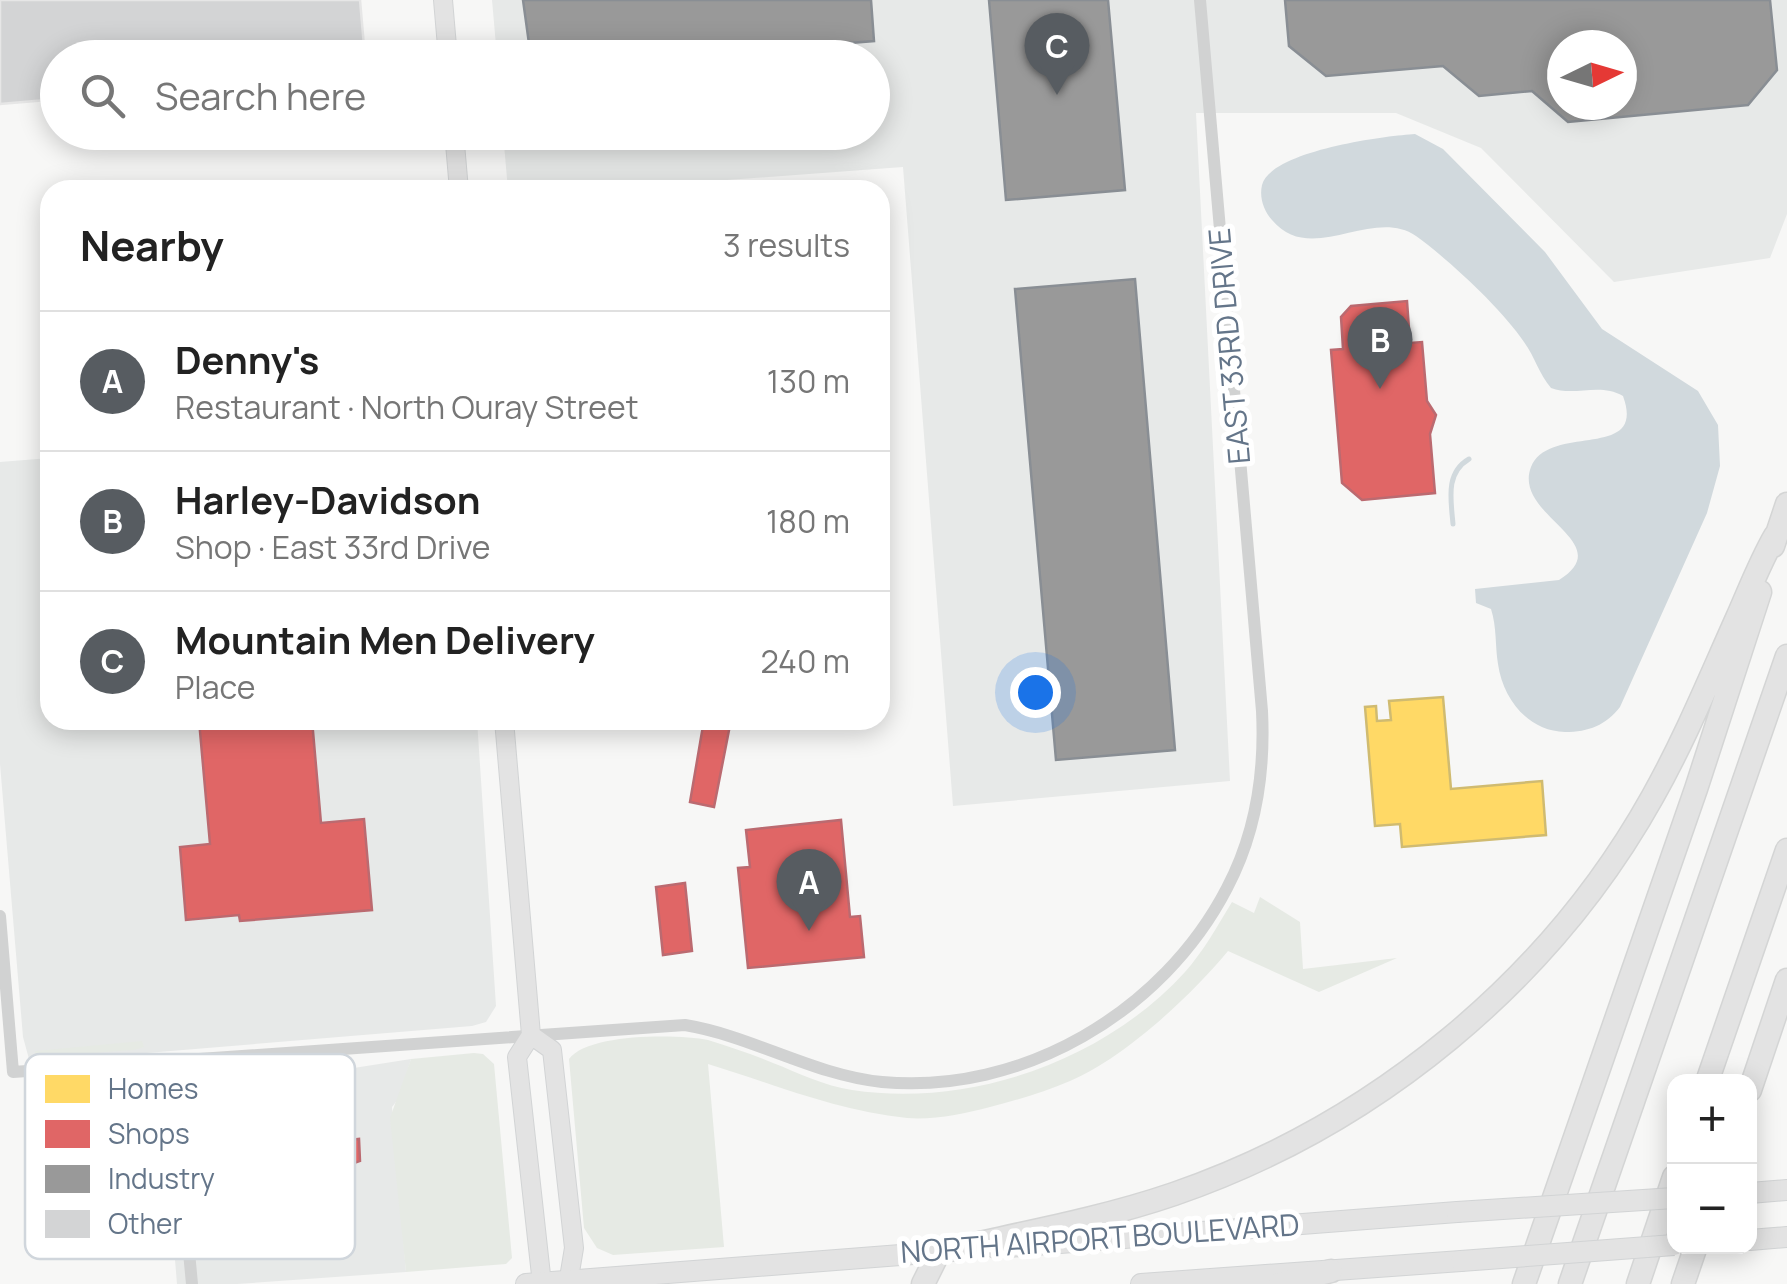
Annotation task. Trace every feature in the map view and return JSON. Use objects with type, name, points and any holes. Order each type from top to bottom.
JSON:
[{"type":"highway","points":[[923,1284],[938,1252],[1134,1206],[1229,1172],[1310,1134],[1461,1030],[1549,942],[1626,843],[1691,720],[1787,504]]},
{"type":"highway","points":[[1524,1284],[1703,771],[1752,622],[1775,536]]},
{"type":"highway","points":[[1570,1284],[1787,656]]},
{"type":"highway","points":[[1711,1074],[1787,850]]},
{"type":"highway","points":[[1755,1074],[1787,980]]},
{"type":"highway","points":[[1638,1284],[1667,1198]]},
{"type":"highway","points":[[1683,1284],[1693,1254]]},
{"type":"highway","points":[[1280,1284],[1331,1272]]},
{"type":"main road","name":"NORTH AIRPORT BOULEVARD","points":[[526,1284],[1667,1198]]},
{"type":"main road","points":[[1757,1240],[1787,1237]]},
{"type":"main road","name":"NORTH AIRPORT BOULEVARD","points":[[1141,1284],[1667,1246]]},
{"type":"street","points":[[443,0],[446,40]]},
{"type":"street","name":"EAST 33RD DRIVE","points":[[268,1054],[685,1025],[720,1032],[831,1072],[884,1082],[941,1080],[1024,1063],[1065,1046],[1101,1026],[1160,979],[1194,938],[1228,886],[1258,797],[1263,747],[1200,0]]},
{"type":"street","points":[[456,150],[458,180]]},
{"type":"street","points":[[505,730],[530,1035],[517,1058],[542,1283]]},
{"type":"street","name":"EAST 33RD DRIVE","points":[[0,916],[13,1072],[25,1071]]},
{"type":"street","points":[[530,1035],[552,1050],[574,1248],[568,1282]]},
{"type":"street","points":[[190,1259],[192,1284]]},
{"type":"shaded area","points":[[492,0],[1787,0],[1787,214],[1770,258],[1614,282],[1481,148],[1396,113],[1196,113],[1230,781],[953,806],[903,167],[728,180],[507,180],[504,150],[890,150],[890,40],[496,40]]},
{"type":"shaded area","points":[[1415,134],[1443,149],[1545,252],[1602,329],[1698,391],[1718,425],[1720,466],[1707,513],[1620,707],[1603,723],[1589,729],[1552,730],[1520,711],[1501,677],[1491,609],[1476,603],[1475,589],[1559,580],[1575,566],[1578,553],[1572,540],[1536,500],[1529,484],[1531,467],[1541,454],[1557,446],[1609,436],[1621,429],[1627,416],[1623,396],[1605,390],[1551,388],[1528,348],[1502,315],[1416,236],[1380,227],[1305,238],[1288,233],[1272,220],[1263,204],[1262,185],[1270,173],[1285,163],[1330,148]]},
{"type":"shaded area","points":[[40,459],[40,730],[478,730],[496,1006],[486,1022],[134,1054],[28,1054],[23,1037],[0,764],[0,462]]},
{"type":"shaded area","points":[[1260,897],[1300,922],[1303,969],[1397,958],[1319,992],[1228,951],[1155,1024],[1091,1071],[1031,1096],[949,1116],[907,1118],[855,1109],[708,1064],[724,1247],[613,1255],[597,1248],[584,1228],[569,1059],[579,1050],[613,1040],[694,1038],[852,1090],[897,1094],[988,1084],[1032,1071],[1115,1031],[1185,972],[1232,902],[1254,913]]},
{"type":"shaded area","points":[[142,1041],[144,1047],[77,1054],[35,1051]]},
{"type":"shaded area","points":[[483,1054],[494,1064],[512,1258],[506,1264],[406,1272],[390,1118],[411,1059]]},
{"type":"shaded area","points":[[411,1059],[399,1098],[392,1107],[406,1272],[237,1284],[177,1284],[175,1259],[355,1259],[355,1068]]},
{"type":"building: Homes","points":[[1443,697],[1451,789],[1542,781],[1546,835],[1402,847],[1400,824],[1375,826],[1365,707],[1376,706],[1377,721],[1391,720],[1389,701]]},
{"type":"building: Shops","points":[[1407,301],[1410,343],[1422,342],[1427,401],[1436,415],[1430,434],[1435,493],[1362,500],[1342,483],[1331,350],[1343,349],[1341,317],[1351,306]]},
{"type":"building: Shops","points":[[200,730],[313,730],[321,823],[364,819],[372,910],[240,921],[239,915],[186,920],[180,847],[210,844]]},
{"type":"building: Shops","points":[[702,730],[729,730],[714,807],[690,802]]},
{"type":"building: Shops","points":[[841,820],[850,917],[860,916],[864,957],[748,968],[738,868],[750,867],[746,830]]},
{"type":"building: Shops","points":[[685,883],[692,951],[663,955],[656,887]]},
{"type":"building: Shops","points":[[355,1139],[359,1139],[360,1161],[355,1163]]},
{"type":"building: Industry","points":[[523,0],[871,0],[874,40],[529,40]]},
{"type":"building: Industry","points":[[989,0],[1108,0],[1125,190],[1006,200]]},
{"type":"building: Industry","points":[[1285,0],[1770,0],[1777,70],[1748,105],[1637,115],[1637,30],[1547,30],[1547,104],[1532,91],[1479,96],[1443,66],[1326,76],[1289,46]]},
{"type":"building: Industry","points":[[1135,279],[1175,750],[1056,760],[1015,289]]},
{"type":"building: Other","points":[[0,0],[360,0],[363,40],[40,40],[40,101],[0,104]]},
{"type":"waterway","points":[[1453,524],[1453,479],[1469,459]]},
{"type":"place","name":"Mountain Men Delivery","points":[[1057,95]]},
{"type":"place","name":"Harley-Davidson","points":[[1380,389]]},
{"type":"place","name":"Denny's","points":[[809,931]]}]
